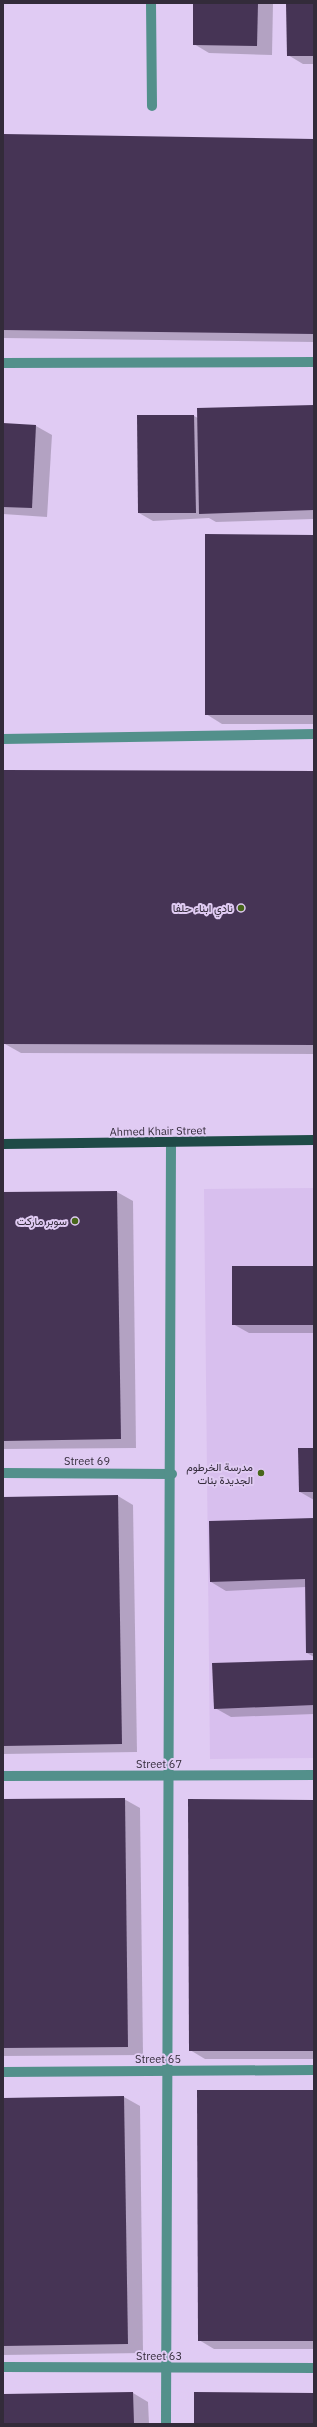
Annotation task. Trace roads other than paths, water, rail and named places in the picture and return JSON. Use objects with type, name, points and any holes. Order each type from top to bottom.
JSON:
[{"type":"main road","name":"Ahmed Khair Street","points":[[3,1144],[171,1144],[314,1140]]},
{"type":"street","points":[[151,3],[152,106]]},
{"type":"street","points":[[3,363],[314,362]]},
{"type":"street","points":[[3,739],[314,734]]},
{"type":"street","points":[[166,2424],[166,2071],[172,1474],[171,1144]]},
{"type":"street","name":"Street 69","points":[[3,1473],[172,1474]]},
{"type":"street","name":"Street 67","points":[[3,1776],[314,1775]]},
{"type":"street","name":"Street 65","points":[[3,2072],[314,2070]]},
{"type":"street","name":"Street 63","points":[[3,2368],[314,2368]]},
{"type":"place","name":"نادي ابناء حلفا","points":[[241,908]]},
{"type":"place","name":"سوبر ماركت","points":[[75,1221]]},
{"type":"place","name":"مدرسة الخرطوم الجديدة بنات","points":[[261,1473]]}]
